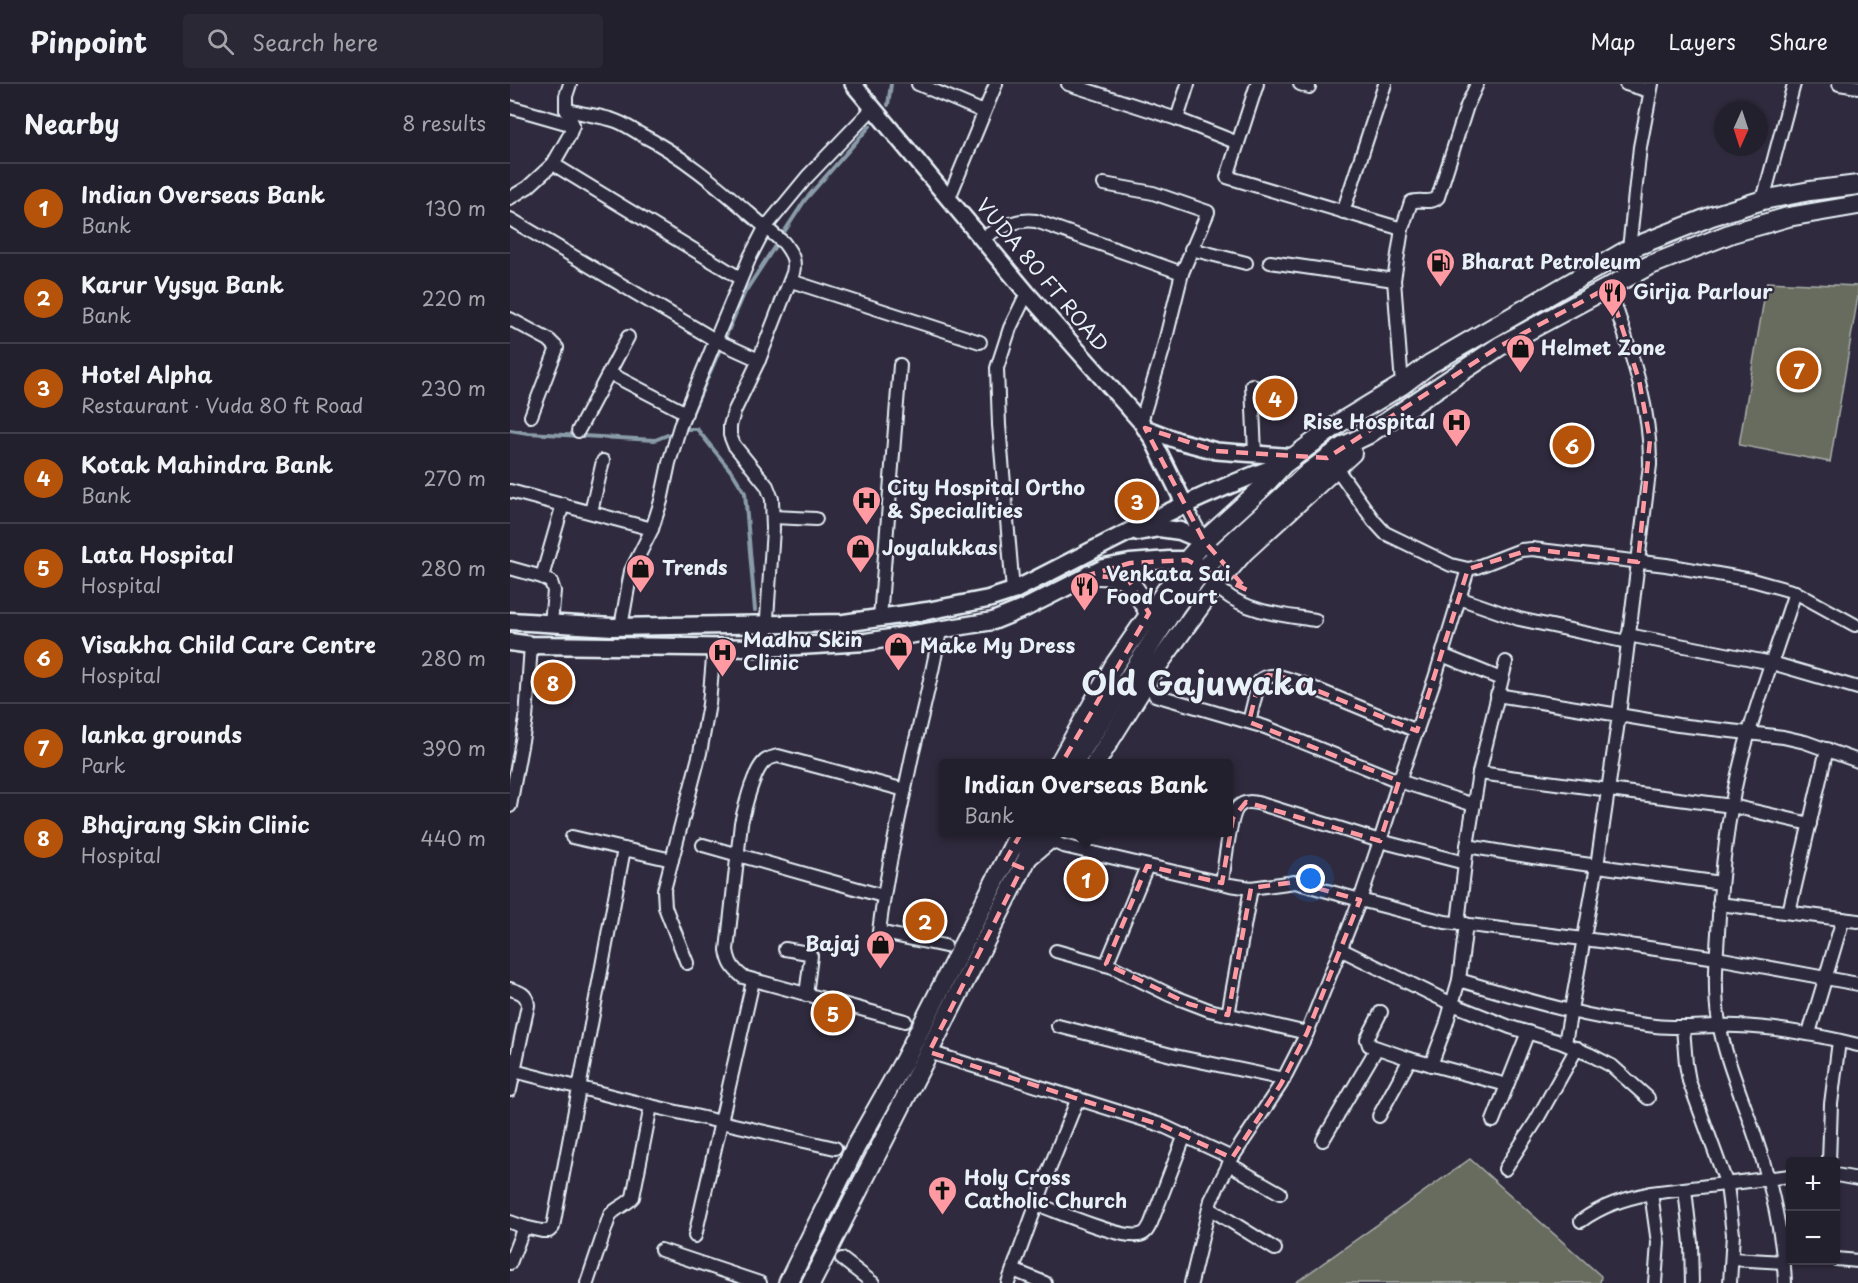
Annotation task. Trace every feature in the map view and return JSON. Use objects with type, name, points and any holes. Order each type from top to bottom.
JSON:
[{"type":"main road","points":[[1076,759],[1176,605],[1204,541],[1289,460],[1341,422],[1402,385],[1430,364],[1629,249],[1712,216],[1763,200],[1858,185]]},
{"type":"main road","points":[[1062,759],[1115,664],[1149,613],[1195,565],[1217,555],[1318,465],[1344,446],[1367,435],[1432,389],[1500,346],[1648,266],[1732,233],[1788,217],[1858,205]]},
{"type":"main road","points":[[1098,759],[1150,676],[1217,584],[1244,552],[1351,455],[1367,435]]},
{"type":"main road","points":[[510,621],[621,627],[844,623],[988,599],[1013,591],[1184,503],[1289,460]]},
{"type":"main road","points":[[1262,488],[1274,504]]},
{"type":"main road","points":[[1113,539],[1159,528],[1179,531],[1204,541],[1217,555]]},
{"type":"main road","points":[[510,642],[531,645],[765,648],[866,642],[993,621],[1104,568],[1130,563],[1195,565]]},
{"type":"main road","points":[[1089,575],[1118,575],[1128,579],[1149,613]]},
{"type":"main road","points":[[788,1283],[856,1146],[904,1061],[964,945],[997,858],[1016,837]]},
{"type":"main road","points":[[812,1283],[1025,862],[1030,837]]},
{"type":"main road","points":[[1025,862],[1051,837]]},
{"type":"main road","points":[[997,858],[1025,862]]},
{"type":"street","points":[[510,198],[528,187],[553,164],[570,136],[573,125],[566,109],[566,96],[570,84]]},
{"type":"street","name":"VUDA 80 FT ROAD","points":[[854,84],[1027,293],[1143,425],[1184,503]]},
{"type":"street","points":[[918,84],[984,112]]},
{"type":"street","points":[[950,198],[996,84]]},
{"type":"street","points":[[1068,84],[1177,119],[1239,143]]},
{"type":"street","points":[[1177,119],[1188,84]]},
{"type":"street","points":[[1257,84],[1227,177],[1402,229]]},
{"type":"street","points":[[1402,385],[1394,280],[1402,229],[1411,202],[1430,201],[1438,197],[1467,106],[1477,84]]},
{"type":"street","points":[[1626,84],[1651,88],[1640,147],[1629,249]]},
{"type":"street","points":[[1763,200],[1794,84]]},
{"type":"street","points":[[1839,84],[1858,87]]},
{"type":"street","points":[[1343,212],[1381,85]]},
{"type":"street","points":[[510,107],[573,125]]},
{"type":"street","points":[[621,627],[631,571],[652,529],[662,501],[669,463],[680,426],[740,278],[765,228],[807,177],[873,108]]},
{"type":"street","points":[[566,109],[616,121],[655,141],[688,163],[784,243],[793,254],[795,264],[791,281],[759,360],[734,412],[730,435],[741,455],[766,486],[772,499],[773,517],[765,648]]},
{"type":"street","points":[[553,164],[740,278]]},
{"type":"street","points":[[1104,184],[1153,192],[1208,212],[1182,273],[1143,425],[1179,441],[1216,451],[1289,460]]},
{"type":"street","points":[[510,219],[715,340],[759,360]]},
{"type":"street","points":[[982,238],[1014,221],[1036,221],[1182,273]]},
{"type":"street","points":[[1191,249],[1246,263]]},
{"type":"street","points":[[1270,262],[1394,280]]},
{"type":"street","points":[[791,281],[980,342]]},
{"type":"street","points":[[1504,1169],[1536,1121],[1571,1046],[1571,1010],[1597,866],[1619,715],[1650,465],[1650,440],[1639,380],[1609,287]]},
{"type":"street","points":[[1013,591],[997,396],[997,368],[1010,328],[1027,293]]},
{"type":"street","points":[[510,319],[549,340],[557,348],[531,416]]},
{"type":"street","points":[[578,431],[628,337]]},
{"type":"street","points":[[880,618],[900,365]]},
{"type":"street","points":[[609,373],[686,413]]},
{"type":"street","points":[[1252,385],[1255,454]]},
{"type":"street","points":[[591,512],[603,461]]},
{"type":"street","points":[[1342,476],[1385,533],[1442,562],[1468,569],[1486,565],[1521,550],[1532,549],[1717,573],[1795,592],[1855,625]]},
{"type":"street","points":[[510,491],[652,529]]},
{"type":"street","points":[[1184,503],[1204,541]]},
{"type":"street","points":[[542,577],[563,504]]},
{"type":"street","points":[[773,517],[816,519]]},
{"type":"street","points":[[510,568],[542,577],[551,582],[554,591],[551,623]]},
{"type":"street","points":[[1191,1283],[1209,1208],[1217,1185],[1284,1079],[1307,1033],[1342,950],[1442,656],[1468,569]]},
{"type":"street","points":[[1223,592],[1250,608],[1315,620]]},
{"type":"street","points":[[1785,1283],[1786,1256],[1768,1178],[1728,1059],[1720,1026],[1717,1006],[1717,958],[1721,883],[1732,806],[1750,732],[1795,592]]},
{"type":"street","points":[[1459,598],[1519,619],[1772,663],[1858,688]]},
{"type":"street","points":[[940,630],[883,896],[879,932],[945,946]]},
{"type":"street","points":[[510,806],[526,719],[531,645]]},
{"type":"street","points":[[687,963],[665,908],[664,899],[700,753],[709,704],[714,647]]},
{"type":"street","points":[[1442,656],[1501,679]]},
{"type":"street","points":[[1431,1065],[1459,980],[1467,846],[1479,773],[1506,662]]},
{"type":"street","points":[[1249,722],[1259,681],[1268,675],[1293,681],[1417,731]]},
{"type":"street","points":[[1155,695],[1249,722],[1399,781],[1474,805]]},
{"type":"street","points":[[1497,695],[1678,725],[1794,739],[1858,761]]},
{"type":"street","points":[[1789,912],[1827,749]]},
{"type":"street","points":[[905,1022],[743,977],[734,970],[727,950],[736,855],[746,804],[763,762],[778,756],[906,790]]},
{"type":"street","points":[[1479,773],[1732,806],[1810,824]]},
{"type":"street","points":[[1233,818],[1239,805],[1246,802],[1261,804],[1380,841],[1465,863]]},
{"type":"street","points":[[572,837],[672,860]]},
{"type":"street","points":[[1053,837],[1063,846],[1222,883],[1251,888],[1295,882],[1418,915],[1462,924],[1717,958],[1858,984]]},
{"type":"street","points":[[1222,883],[1230,837]]},
{"type":"street","points":[[703,845],[883,896]]},
{"type":"street","points":[[1467,846],[1721,883]]},
{"type":"street","points":[[510,1222],[542,1232],[549,1231],[553,1227],[624,849]]},
{"type":"street","points":[[1106,965],[1147,866]]},
{"type":"street","points":[[1228,1015],[1251,888]]},
{"type":"street","points":[[1719,904],[1858,921]]},
{"type":"street","points":[[1809,1034],[1843,919]]},
{"type":"street","points":[[785,949],[808,953],[811,956],[806,995]]},
{"type":"street","points":[[1342,950],[1452,1005],[1510,1027],[1571,1046],[1612,1066],[1648,1098]]},
{"type":"street","points":[[1056,951],[1106,965],[1189,1004],[1307,1033]]},
{"type":"street","points":[[1459,980],[1626,1022],[1683,1028],[1720,1026],[1761,1028],[1809,1034],[1858,1045]]},
{"type":"street","points":[[695,1236],[753,981]]},
{"type":"street","points":[[510,989],[520,992],[527,999],[514,1054],[514,1071],[510,1087]]},
{"type":"street","points":[[1382,1012],[1367,1042],[1369,1045],[1410,1059],[1507,1085]]},
{"type":"street","points":[[1058,1026],[1175,1056],[1284,1079]]},
{"type":"street","points":[[1683,1028],[1689,1081],[1727,1185],[1732,1221],[1730,1283]]},
{"type":"street","points":[[1492,1121],[1528,1032]]},
{"type":"street","points":[[1829,1157],[1831,1104],[1839,1041]]},
{"type":"street","points":[[1323,1140],[1377,1048]]},
{"type":"street","points":[[929,1052],[1153,1122],[1185,1135],[1280,1193]]},
{"type":"street","points":[[1379,1116],[1410,1059]]},
{"type":"street","points":[[514,1071],[651,1106],[835,1148]]},
{"type":"street","points":[[1008,1283],[1078,1098]]},
{"type":"street","points":[[587,1283],[610,1215],[633,1197],[651,1106]]},
{"type":"street","points":[[1036,1204],[1119,1233],[1141,1235],[1145,1233],[1151,1222],[1185,1135]]},
{"type":"street","points":[[1581,1221],[1603,1206],[1651,1193],[1786,1176]]},
{"type":"street","points":[[1840,1176],[1858,1179]]},
{"type":"street","points":[[1685,1189],[1691,1244],[1692,1283]]},
{"type":"street","points":[[1651,1193],[1658,1243],[1655,1283]]},
{"type":"street","points":[[1209,1208],[1275,1249]]},
{"type":"street","points":[[510,1263],[524,1227]]},
{"type":"street","points":[[661,1250],[760,1283]]},
{"type":"street","points":[[1732,1259],[1786,1256]]},
{"type":"street","points":[[843,1258],[873,1283]]},
{"type":"street","points":[[1840,1259],[1858,1261]]},
{"type":"street","points":[[1012,1270],[1045,1283]]},
{"type":"highlighted area","points":[[1609,287],[1639,380],[1650,440],[1638,562],[1532,549],[1468,569],[1417,731],[1286,678],[1268,675],[1259,681],[1249,722],[1399,781],[1380,841],[1246,802],[1233,818],[1222,883],[1147,866],[1106,964],[1189,1004],[1228,1015],[1251,888],[1295,882],[1360,900],[1307,1033],[1281,1084],[1232,1158],[1161,1125],[929,1052],[1022,868],[1005,861],[1149,613],[1128,579],[1089,575],[1130,563],[1187,560],[1247,590],[1204,541],[1145,428],[1216,451],[1327,458],[1500,346]]},
{"type":"green space","points":[[1767,282],[1858,286],[1830,462],[1739,445]]},
{"type":"green space","points":[[1470,1159],[1601,1276],[1600,1283],[1295,1283]]},
{"type":"waterway","points":[[888,105],[891,84]]},
{"type":"waterway","points":[[687,425],[745,292],[805,200],[870,126]]},
{"type":"waterway","points":[[682,429],[697,429],[734,475],[745,493],[755,610]]},
{"type":"waterway","points":[[510,430],[655,440],[675,432]]},
{"type":"place","name":"Bharat Petroleum","points":[[1440,288]]},
{"type":"place","name":"Girija Parlour","points":[[1612,318]]},
{"type":"place","name":"lanka grounds","points":[[1799,370]]},
{"type":"place","name":"Helmet Zone","points":[[1520,374]]},
{"type":"place","name":"Kotak Mahindra Bank","points":[[1275,398]]},
{"type":"place","name":"Visakha Child Care Centre","points":[[1572,445]]},
{"type":"place","name":"Rise Hospital","points":[[1456,448]]},
{"type":"place","name":"Hotel Alpha","points":[[1137,501]]},
{"type":"place","name":"City Hospital Ortho & Specialities","points":[[866,526]]},
{"type":"place","name":"Joyalukkas","points":[[861,574]]},
{"type":"place","name":"Trends","points":[[641,594]]},
{"type":"place","name":"Venkata Sai Food Court","points":[[1085,612]]},
{"type":"place","name":"Make My Dress","points":[[899,672]]},
{"type":"place","name":"Madhu Skin Clinic","points":[[722,678]]},
{"type":"place","name":"Bhajrang Skin Clinic","points":[[553,682]]},
{"type":"place","name":"Indian Overseas Bank","points":[[1086,879]]},
{"type":"place","name":"Karur Vysya Bank","points":[[925,921]]},
{"type":"place","name":"Bajaj","points":[[881,970]]},
{"type":"place","name":"Lata Hospital","points":[[833,1013]]},
{"type":"place","name":"Holy Cross Catholic Church","points":[[943,1216]]},
{"type":"district","name":"Old Gajuwaka","points":[[1199,684]]}]
